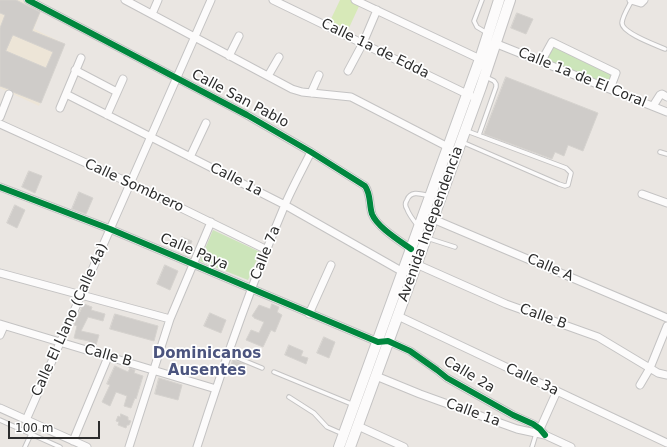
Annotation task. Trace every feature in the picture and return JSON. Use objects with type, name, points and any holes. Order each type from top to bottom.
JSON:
[{"type":"main road","name":"Avenida Independencia","points":[[350,447],[416,264],[431,196],[461,142],[465,130],[480,59],[499,0]]},
{"type":"main road","name":"Avenida Independencia","points":[[339,447],[411,250],[433,218],[448,147],[472,96],[485,76],[497,44],[510,0]]},
{"type":"street","name":"Calle San Pablo","points":[[28,0],[247,115],[366,186],[374,217],[385,229],[411,250]]},
{"type":"street","points":[[125,0],[229,56],[297,90],[353,98],[448,147]]},
{"type":"street","points":[[152,14],[158,0]]},
{"type":"street","name":"Calle El Llano (Calle 4a)","points":[[26,420],[211,0]]},
{"type":"street","name":"Calle 1a de Edda","points":[[273,0],[472,96]]},
{"type":"street","points":[[355,0],[480,59]]},
{"type":"street","points":[[632,0],[640,3],[644,1]]},
{"type":"street","points":[[348,71],[363,43],[377,10]]},
{"type":"street","points":[[229,56],[239,36]]},
{"type":"street","points":[[541,62],[552,42],[616,73],[610,89]]},
{"type":"street","name":"Calle 1a de El Coral","points":[[497,44],[667,112]]},
{"type":"street","points":[[268,76],[279,56]]},
{"type":"street","points":[[60,108],[81,58]]},
{"type":"street","points":[[76,70],[117,92]]},
{"type":"street","points":[[311,93],[319,75]]},
{"type":"street","points":[[107,115],[123,79]]},
{"type":"street","points":[[0,117],[9,94]]},
{"type":"street","name":"Calle 1a","points":[[66,94],[285,205],[403,272]]},
{"type":"street","points":[[653,106],[660,95],[667,97]]},
{"type":"street","points":[[190,156],[206,123]]},
{"type":"street","name":"Calle Sombrero","points":[[0,124],[130,183],[267,250]]},
{"type":"street","name":"Calle 7a","points":[[197,447],[228,354],[252,289],[285,205],[310,152]]},
{"type":"street","name":"Calle Paya","points":[[0,187],[110,230],[378,342]]},
{"type":"street","points":[[642,194],[667,203]]},
{"type":"street","name":"Calle A","points":[[433,218],[667,318]]},
{"type":"street","points":[[129,447],[170,320],[192,264],[211,222]]},
{"type":"street","name":"Calle B","points":[[416,264],[506,304],[598,337],[658,373],[667,375]]},
{"type":"street","points":[[309,314],[332,265]]},
{"type":"street","points":[[0,273],[170,320]]},
{"type":"street","name":"Calle 3a","points":[[398,316],[667,443]]},
{"type":"street","points":[[0,335],[2,325]]},
{"type":"street","name":"Calle B","points":[[2,325],[216,389]]},
{"type":"street","points":[[640,385],[650,368],[667,326]]},
{"type":"street","points":[[378,342],[388,341]]},
{"type":"street","name":"Calle 2a","points":[[388,341],[422,359],[447,378],[513,415],[533,424],[538,431]]},
{"type":"street","points":[[73,441],[108,357]]},
{"type":"street","name":"Calle 1a","points":[[376,376],[420,394],[520,430],[538,431],[571,447]]},
{"type":"street","points":[[538,431],[556,391]]},
{"type":"street","points":[[0,408],[87,447]]},
{"type":"street","points":[[358,426],[404,447]]},
{"type":"lane","points":[[482,0],[474,21],[477,27],[489,34]]},
{"type":"lane","points":[[632,0],[622,22],[622,26],[631,34],[664,49]]},
{"type":"lane","points":[[479,135],[496,87],[494,81],[485,76]]},
{"type":"lane","points":[[461,142],[559,184],[565,186],[568,185],[571,173],[566,168],[465,130]]},
{"type":"lane","points":[[660,152],[667,154]]},
{"type":"lane","points":[[431,196],[415,193],[411,195],[407,198],[405,204],[407,209],[424,232],[455,247]]},
{"type":"lane","points":[[228,354],[262,368]]},
{"type":"lane","points":[[274,372],[354,405]]},
{"type":"lane","points":[[289,397],[314,413],[327,427],[344,435]]},
{"type":"lane","points":[[0,420],[60,447]]},
{"type":"lane","points":[[532,447],[538,431]]},
{"type":"lane","points":[[25,447],[31,434]]},
{"type":"shaded area","points":[[0,0],[21,0],[41,11],[34,29],[65,44],[39,106],[0,88]]},
{"type":"green space","points":[[340,0],[351,0],[360,4],[348,30],[330,21]]},
{"type":"green space","points":[[551,47],[554,47],[611,74],[609,84],[545,61]]},
{"type":"green space","points":[[213,230],[260,252],[248,280],[200,261]]},
{"type":"building","points":[[0,0],[16,0],[40,12],[32,31],[65,44],[41,103],[0,86],[0,28],[5,15],[0,13]],"holes":[[[13,35],[53,52],[46,68],[6,51]]]},
{"type":"building","points":[[517,13],[533,19],[526,34],[511,28]]},
{"type":"building","points":[[506,77],[598,113],[583,151],[568,145],[564,156],[555,152],[552,159],[484,134]]},
{"type":"building","points":[[29,171],[42,176],[35,193],[22,187]]},
{"type":"building","points":[[79,192],[93,198],[86,214],[72,209]]},
{"type":"building","points":[[15,205],[25,210],[17,228],[7,223]]},
{"type":"building","points":[[182,237],[192,241],[187,253],[178,249]]},
{"type":"building","points":[[165,265],[178,271],[170,290],[157,284]]},
{"type":"building","points":[[84,304],[92,307],[91,310],[105,314],[103,321],[88,317],[81,331],[99,335],[96,345],[89,341],[74,338],[77,326],[74,325]]},
{"type":"building","points":[[272,304],[279,307],[277,312],[282,315],[275,332],[271,330],[263,347],[246,340],[251,330],[259,333],[264,322],[252,316],[259,305],[270,309]]},
{"type":"building","points":[[210,313],[226,320],[221,333],[204,326]]},
{"type":"building","points":[[115,314],[158,326],[154,341],[110,329]]},
{"type":"building","points":[[324,337],[335,342],[329,358],[317,353]]},
{"type":"building","points":[[289,345],[303,351],[301,356],[308,358],[306,364],[285,355]]},
{"type":"building","points":[[233,360],[245,364],[242,374],[230,370]]},
{"type":"building","points":[[115,366],[128,372],[130,368],[135,370],[134,373],[143,376],[136,399],[135,398],[131,408],[124,406],[127,396],[116,392],[110,406],[102,402],[110,385],[107,384]]},
{"type":"building","points":[[159,378],[182,385],[178,400],[155,394]]},
{"type":"building","points":[[121,414],[128,417],[128,420],[131,421],[126,428],[118,425],[119,422],[116,421],[118,416],[120,417]]},
{"type":"cycle path","points":[[28,0],[247,115],[311,152],[365,186],[368,192],[371,211],[375,219],[389,233],[411,249]]},
{"type":"cycle path","points":[[0,187],[110,229],[378,342],[388,341],[410,351],[447,378],[513,415],[533,424],[545,435]]},
{"type":"district","name":"Dominicanos Ausentes","points":[[207,362]]}]
